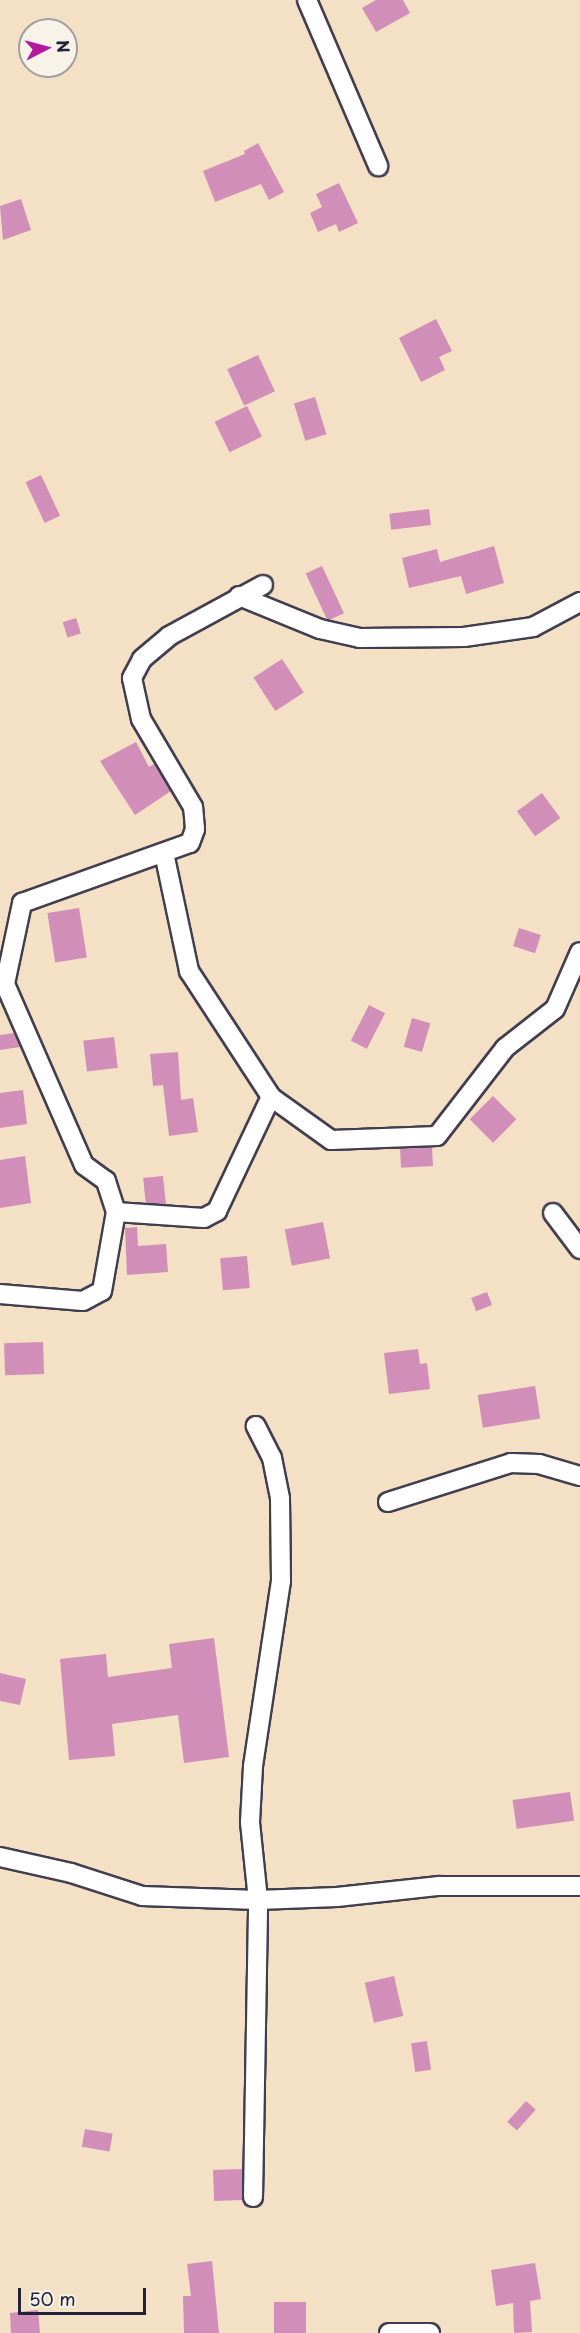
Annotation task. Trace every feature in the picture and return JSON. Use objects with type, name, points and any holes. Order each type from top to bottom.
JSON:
[{"type":"street","points":[[307,0],[378,166]]},
{"type":"street","points":[[0,1294],[83,1301],[102,1291],[116,1212],[106,1181],[84,1165],[3,985],[22,903],[190,843],[195,829],[193,807],[141,718],[132,678],[142,659],[169,636],[263,585]]},
{"type":"street","points":[[239,596],[320,629],[360,638],[464,637],[533,627],[580,602]]},
{"type":"street","points":[[164,853],[189,971],[271,1097],[331,1140],[437,1136],[505,1048],[555,1009],[580,952]]},
{"type":"street","points":[[116,1212],[204,1218],[217,1211],[271,1097]]},
{"type":"street","points":[[553,1213],[580,1249]]},
{"type":"street","points":[[253,2197],[258,1900],[250,1822],[253,1766],[281,1581],[280,1498],[272,1458],[256,1426]]},
{"type":"street","points":[[388,1502],[511,1463],[539,1464],[580,1476]]},
{"type":"street","points":[[0,1857],[71,1873],[142,1896],[258,1900],[337,1898],[439,1886],[580,1886]]},
{"type":"street","points":[[389,2333],[430,2333]]},
{"type":"building","points":[[376,0],[403,0],[410,13],[376,32],[362,8]]},
{"type":"building","points":[[258,143],[284,192],[269,200],[261,184],[215,202],[203,171],[245,154],[244,151]]},
{"type":"building","points":[[339,183],[358,223],[339,232],[336,224],[318,232],[310,213],[322,207],[316,194]]},
{"type":"building","points":[[21,199],[31,230],[3,240],[0,206]]},
{"type":"building","points":[[436,319],[452,351],[439,357],[445,370],[421,382],[399,338]]},
{"type":"building","points":[[258,355],[275,391],[244,406],[227,369]]},
{"type":"building","points":[[315,397],[326,434],[305,441],[294,403]]},
{"type":"building","points":[[247,406],[262,437],[230,452],[215,422]]},
{"type":"building","points":[[41,475],[60,516],[45,523],[26,482]]},
{"type":"building","points":[[429,509],[431,525],[391,530],[389,514]]},
{"type":"building","points":[[494,546],[504,583],[466,594],[461,576],[409,588],[402,558],[437,549],[440,562]]},
{"type":"building","points":[[322,566],[344,613],[328,621],[306,574]]},
{"type":"building","points":[[76,618],[81,633],[68,638],[63,622]]},
{"type":"building","points":[[282,659],[304,693],[275,711],[253,678]]},
{"type":"building","points":[[136,742],[149,767],[154,764],[171,791],[135,815],[100,761]]},
{"type":"building","points":[[542,793],[560,818],[535,836],[517,811]]},
{"type":"building","points":[[79,908],[87,957],[55,962],[47,913]]},
{"type":"building","points":[[519,928],[541,935],[535,953],[513,946]]},
{"type":"building","points":[[369,1005],[385,1013],[367,1049],[351,1041]]},
{"type":"building","points":[[412,1018],[430,1023],[422,1052],[404,1047]]},
{"type":"building","points":[[14,1033],[20,1047],[0,1050],[0,1035]]},
{"type":"building","points":[[114,1037],[118,1068],[87,1072],[83,1041]]},
{"type":"building","points":[[178,1052],[181,1100],[193,1098],[198,1132],[169,1136],[163,1085],[153,1086],[150,1054]]},
{"type":"building","points":[[23,1090],[27,1124],[0,1128],[0,1093]]},
{"type":"building","points":[[493,1096],[516,1119],[493,1143],[470,1119]]},
{"type":"building","points":[[432,1147],[433,1166],[401,1168],[400,1149]]},
{"type":"building","points":[[25,1156],[31,1203],[0,1208],[0,1160]]},
{"type":"building","points":[[163,1176],[166,1204],[146,1206],[143,1178]]},
{"type":"building","points":[[323,1222],[330,1258],[292,1266],[285,1229]]},
{"type":"building","points":[[137,1227],[138,1246],[166,1244],[168,1272],[127,1275],[125,1228]]},
{"type":"building","points":[[247,1256],[250,1288],[223,1290],[220,1258]]},
{"type":"building","points":[[487,1292],[492,1305],[476,1311],[471,1298]]},
{"type":"building","points":[[43,1342],[44,1374],[5,1375],[4,1343]]},
{"type":"building","points":[[418,1349],[420,1364],[427,1363],[430,1389],[389,1394],[384,1353]]},
{"type":"building","points":[[535,1386],[540,1419],[483,1428],[478,1395]]},
{"type":"building","points":[[214,1638],[229,1757],[184,1763],[178,1715],[112,1724],[115,1756],[69,1760],[60,1659],[106,1654],[108,1677],[172,1668],[169,1644]]},
{"type":"building","points":[[0,1673],[26,1679],[20,1705],[0,1701]]},
{"type":"building","points":[[570,1792],[574,1821],[517,1829],[513,1800]]},
{"type":"building","points":[[394,1976],[403,2016],[374,2023],[365,1983]]},
{"type":"building","points":[[427,2041],[431,2070],[415,2072],[411,2043]]},
{"type":"building","points":[[526,2101],[536,2110],[517,2131],[507,2122]]},
{"type":"building","points":[[85,2129],[113,2134],[109,2152],[82,2147]]},
{"type":"building","points":[[242,2169],[243,2200],[214,2201],[213,2170]]},
{"type":"building","points":[[212,2261],[219,2333],[184,2333],[183,2296],[191,2296],[187,2264]]},
{"type":"building","points":[[535,2263],[541,2299],[530,2301],[532,2332],[514,2333],[513,2303],[496,2306],[491,2270]]},
{"type":"building","points":[[274,2302],[306,2302],[306,2333],[274,2333]]},
{"type":"building","points":[[38,2310],[40,2333],[11,2333],[10,2313]]}]
